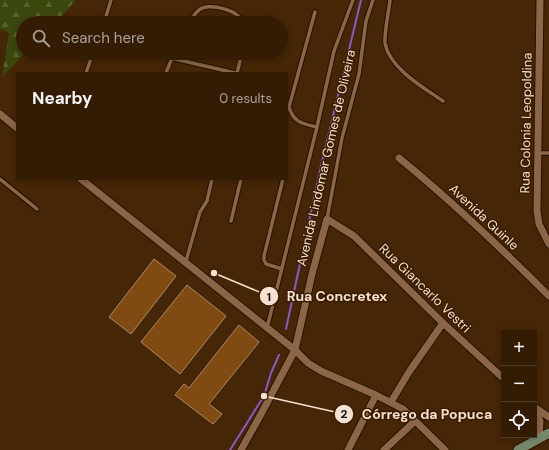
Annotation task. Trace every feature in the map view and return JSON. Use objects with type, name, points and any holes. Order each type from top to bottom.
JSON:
[{"type":"main road","points":[[518,450],[549,433]]},
{"type":"street","name":"Rua Colonia Leopoldina","points":[[540,0],[538,218],[542,231],[549,244]]},
{"type":"street","points":[[0,114],[16,127]]},
{"type":"street","name":"Avenida Guinle","points":[[400,158],[505,252],[549,296]]},
{"type":"street","points":[[88,181],[295,350],[308,363],[321,371],[376,395],[403,409],[445,450]]},
{"type":"street","name":"Rua Giancarlo Vestri","points":[[327,219],[354,236],[443,323],[501,376]]},
{"type":"street","name":"Avenida Lindomar Gomes de Oliveira","points":[[241,450],[295,350],[312,274],[327,219]]},
{"type":"street","points":[[391,402],[409,372],[443,323]]},
{"type":"street","points":[[348,450],[376,395]]},
{"type":"street","points":[[537,409],[549,417]]},
{"type":"street","points":[[537,414],[540,421],[539,438]]},
{"type":"street","points":[[384,450],[415,421]]},
{"type":"lane","points":[[106,16],[111,0]]},
{"type":"lane","points":[[267,328],[317,127],[334,51],[353,0]]},
{"type":"lane","name":"Avenida Lindomar Gomes de Oliveira","points":[[327,219],[342,138],[360,74],[366,21],[373,0]]},
{"type":"lane","points":[[390,0],[385,42],[388,55],[420,85],[443,101]]},
{"type":"lane","points":[[194,16],[199,10],[210,7],[233,12],[238,16]]},
{"type":"lane","points":[[315,12],[289,106],[291,113],[298,122],[317,127]]},
{"type":"lane","points":[[86,72],[91,60]]},
{"type":"lane","points":[[166,72],[170,60]]},
{"type":"lane","points":[[180,60],[232,72]]},
{"type":"lane","points":[[236,72],[240,60]]},
{"type":"lane","points":[[538,153],[549,153]]},
{"type":"lane","points":[[0,179],[37,209]]},
{"type":"lane","points":[[186,261],[200,212],[207,201],[212,180]]},
{"type":"lane","points":[[231,220],[241,180]]},
{"type":"lane","points":[[282,270],[266,264],[264,256],[283,180]]},
{"type":"green space","points":[[0,0],[76,0],[61,16],[16,16],[16,60],[18,60],[2,77],[9,33],[0,29]]},
{"type":"building","points":[[154,259],[176,276],[131,334],[109,317]]},
{"type":"building","points":[[187,285],[226,316],[180,374],[141,342]]},
{"type":"building","points":[[239,325],[259,342],[209,404],[222,414],[213,424],[175,395],[184,384],[189,388]]},
{"type":"waterway","points":[[286,329],[321,166],[361,0]]},
{"type":"waterway","points":[[230,450],[264,396],[271,373],[279,355]]},
{"type":"place","name":"Rua Concretex","points":[[214,273]]},
{"type":"place","name":"Córrego da Popuca","points":[[264,396]]}]
